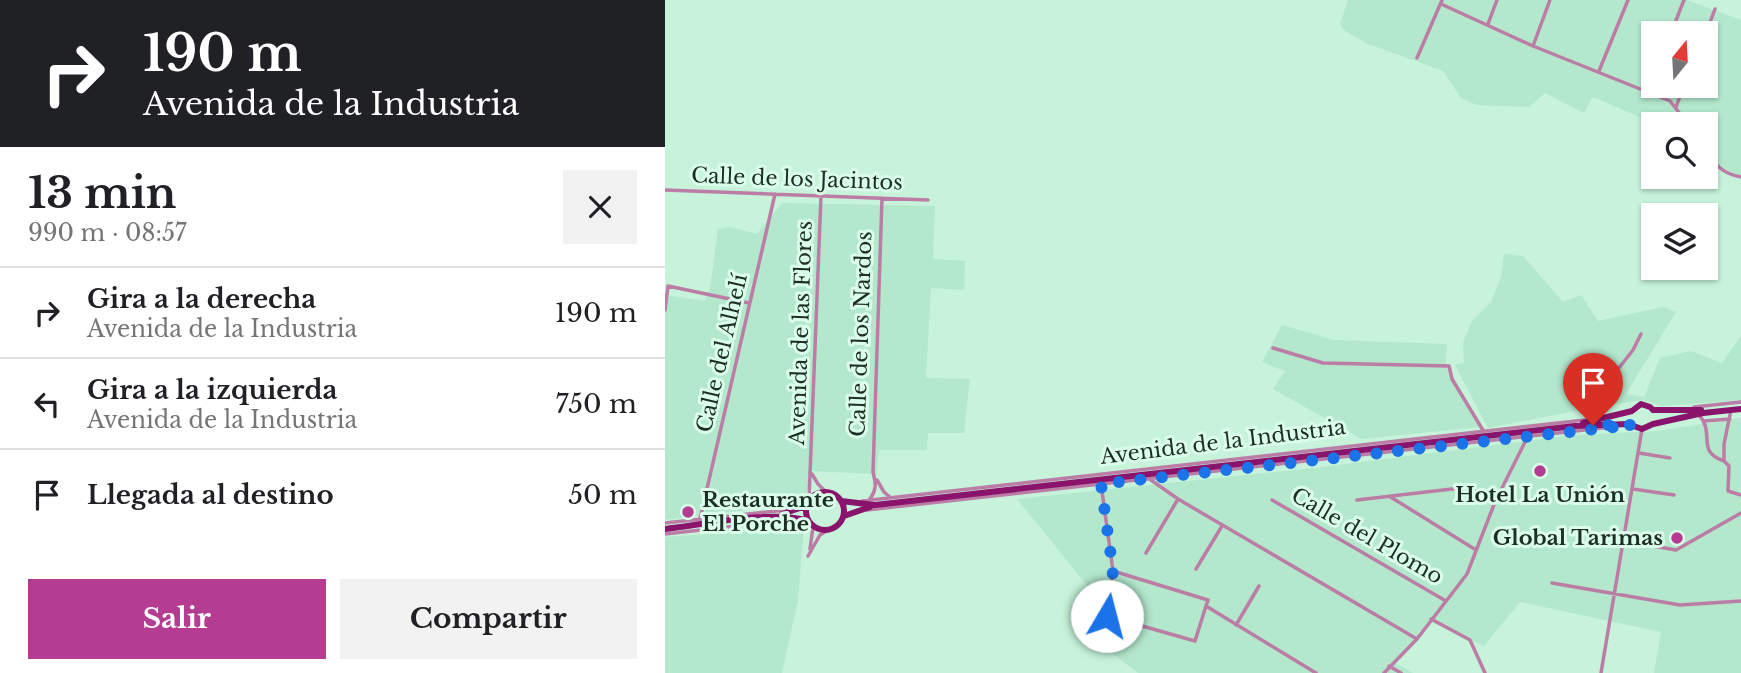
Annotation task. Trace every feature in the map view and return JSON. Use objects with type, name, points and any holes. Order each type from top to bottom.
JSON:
[{"type":"main road","points":[[1653,424],[1655,415],[1650,407],[1641,404],[1632,411],[1631,418],[1637,427],[1731,410],[1741,406]]},
{"type":"main road","points":[[1653,410],[1741,406]]},
{"type":"main road","name":"Avenida de la Industria","points":[[1575,426],[1632,411]]},
{"type":"main road","name":"Avenida de la Industria","points":[[845,502],[872,502],[1575,426],[1637,427]]},
{"type":"main road","points":[[665,531],[793,516],[828,530],[840,522],[845,502],[826,492],[814,494],[807,503],[795,510],[774,517]]},
{"type":"main road","name":"Avenida de la Industria","points":[[843,516],[862,510],[872,502]]},
{"type":"main road","points":[[807,503],[808,522]]},
{"type":"street","points":[[1488,24],[1497,0]]},
{"type":"street","points":[[1533,46],[1550,0]]},
{"type":"street","points":[[1599,71],[1628,0]]},
{"type":"street","points":[[1676,21],[1684,0]]},
{"type":"street","points":[[1417,58],[1441,2],[1533,46],[1641,89]]},
{"type":"street","points":[[1710,21],[1715,9]]},
{"type":"street","points":[[1662,98],[1680,112]]},
{"type":"street","points":[[1676,107],[1679,98]]},
{"type":"street","points":[[1718,167],[1728,174],[1741,177]]},
{"type":"street","name":"Calle de los Jacintos","points":[[665,190],[928,200]]},
{"type":"street","name":"Calle del Alhelí","points":[[700,519],[775,194]]},
{"type":"street","name":"Avenida de las Flores","points":[[807,503],[811,472],[821,195]]},
{"type":"street","name":"Calle de los Nardos","points":[[872,502],[876,489],[873,472],[881,198]]},
{"type":"street","points":[[665,310],[668,286],[749,303]]},
{"type":"street","points":[[1588,419],[1611,378],[1629,357],[1641,334]]},
{"type":"street","points":[[1273,348],[1323,363],[1449,366],[1452,379],[1484,432]]},
{"type":"street","points":[[1724,461],[1724,444],[1731,410]]},
{"type":"street","points":[[1698,414],[1704,421],[1708,452],[1729,466],[1728,491],[1741,495]]},
{"type":"street","name":"Avenida de la Industria","points":[[872,502],[1601,418]]},
{"type":"street","points":[[1704,421],[1730,419]]},
{"type":"street","points":[[1601,673],[1639,453],[1637,427]]},
{"type":"street","name":"Avenida de la Industria","points":[[862,510],[1637,427]]},
{"type":"street","points":[[1384,673],[1417,639],[1467,574],[1495,502],[1527,438]]},
{"type":"street","points":[[1639,453],[1670,458]]},
{"type":"street","name":"Avenida de las Flores","points":[[811,472],[826,492]]},
{"type":"street","points":[[873,472],[884,492],[891,498]]},
{"type":"street","points":[[1149,479],[1222,526],[1417,639]]},
{"type":"street","points":[[1101,484],[1113,571],[1107,616],[1195,641],[1208,600],[1113,571]]},
{"type":"street","points":[[1357,500],[1469,487],[1495,502]]},
{"type":"street","points":[[1633,489],[1674,495]]},
{"type":"street","points":[[1389,496],[1476,550]]},
{"type":"street","points":[[1146,553],[1178,499]]},
{"type":"street","name":"Calle del Plomo","points":[[1272,499],[1445,601]]},
{"type":"street","points":[[665,523],[795,510]]},
{"type":"street","points":[[1624,541],[1676,550],[1741,513]]},
{"type":"street","points":[[665,531],[808,522],[812,542],[808,556],[820,535],[828,530]]},
{"type":"street","points":[[1196,569],[1222,526]]},
{"type":"street","points":[[1552,583],[1680,605],[1741,601]]},
{"type":"street","points":[[1236,625],[1259,586]]},
{"type":"street","points":[[1206,606],[1316,673]]},
{"type":"street","points":[[1431,619],[1470,640],[1485,673]]},
{"type":"street","points":[[1389,666],[1401,673]]},
{"type":"shaded area","points":[[1348,0],[1687,0],[1741,20],[1741,175],[1737,176],[1718,165],[1718,112],[1641,112],[1641,118],[1593,97],[1584,113],[1545,93],[1529,107],[1477,105],[1461,98],[1443,71],[1366,43],[1344,30],[1340,24]]},
{"type":"shaded area","points":[[782,203],[935,206],[933,259],[965,261],[964,290],[931,288],[926,378],[970,379],[964,433],[928,433],[927,450],[879,450],[877,474],[809,471],[810,484],[801,503],[665,520],[665,295],[705,301],[710,288],[718,229],[730,227],[757,234]]},
{"type":"shaded area","points":[[1504,254],[1523,256],[1563,302],[1581,295],[1598,321],[1663,307],[1676,312],[1626,394],[1644,397],[1660,358],[1691,351],[1722,363],[1741,336],[1741,400],[1662,406],[1643,400],[1488,428],[1455,365],[1464,362],[1463,343],[1472,321],[1491,302],[1501,277]]},
{"type":"shaded area","points":[[1282,325],[1334,340],[1447,344],[1446,364],[1480,427],[1362,439],[1273,389],[1285,371],[1262,362]]},
{"type":"shaded area","points":[[1741,418],[1741,673],[1654,673],[1661,632],[1520,602],[1484,646],[1432,622],[1395,663],[1413,673],[1138,673],[1109,651],[1108,611],[1017,499],[1322,467],[1574,435],[1657,431]]},
{"type":"shaded area","points":[[804,527],[798,600],[782,673],[665,673],[665,537]]},
{"type":"place","name":"Hotel La Unión","points":[[1540,471]]},
{"type":"place","name":"Restaurante El Porche","points":[[688,512]]},
{"type":"place","name":"Global Tarimas","points":[[1677,538]]},
{"type":"route","points":[[1107,616],[1113,571],[1101,484],[1632,425],[1593,425]]}]
